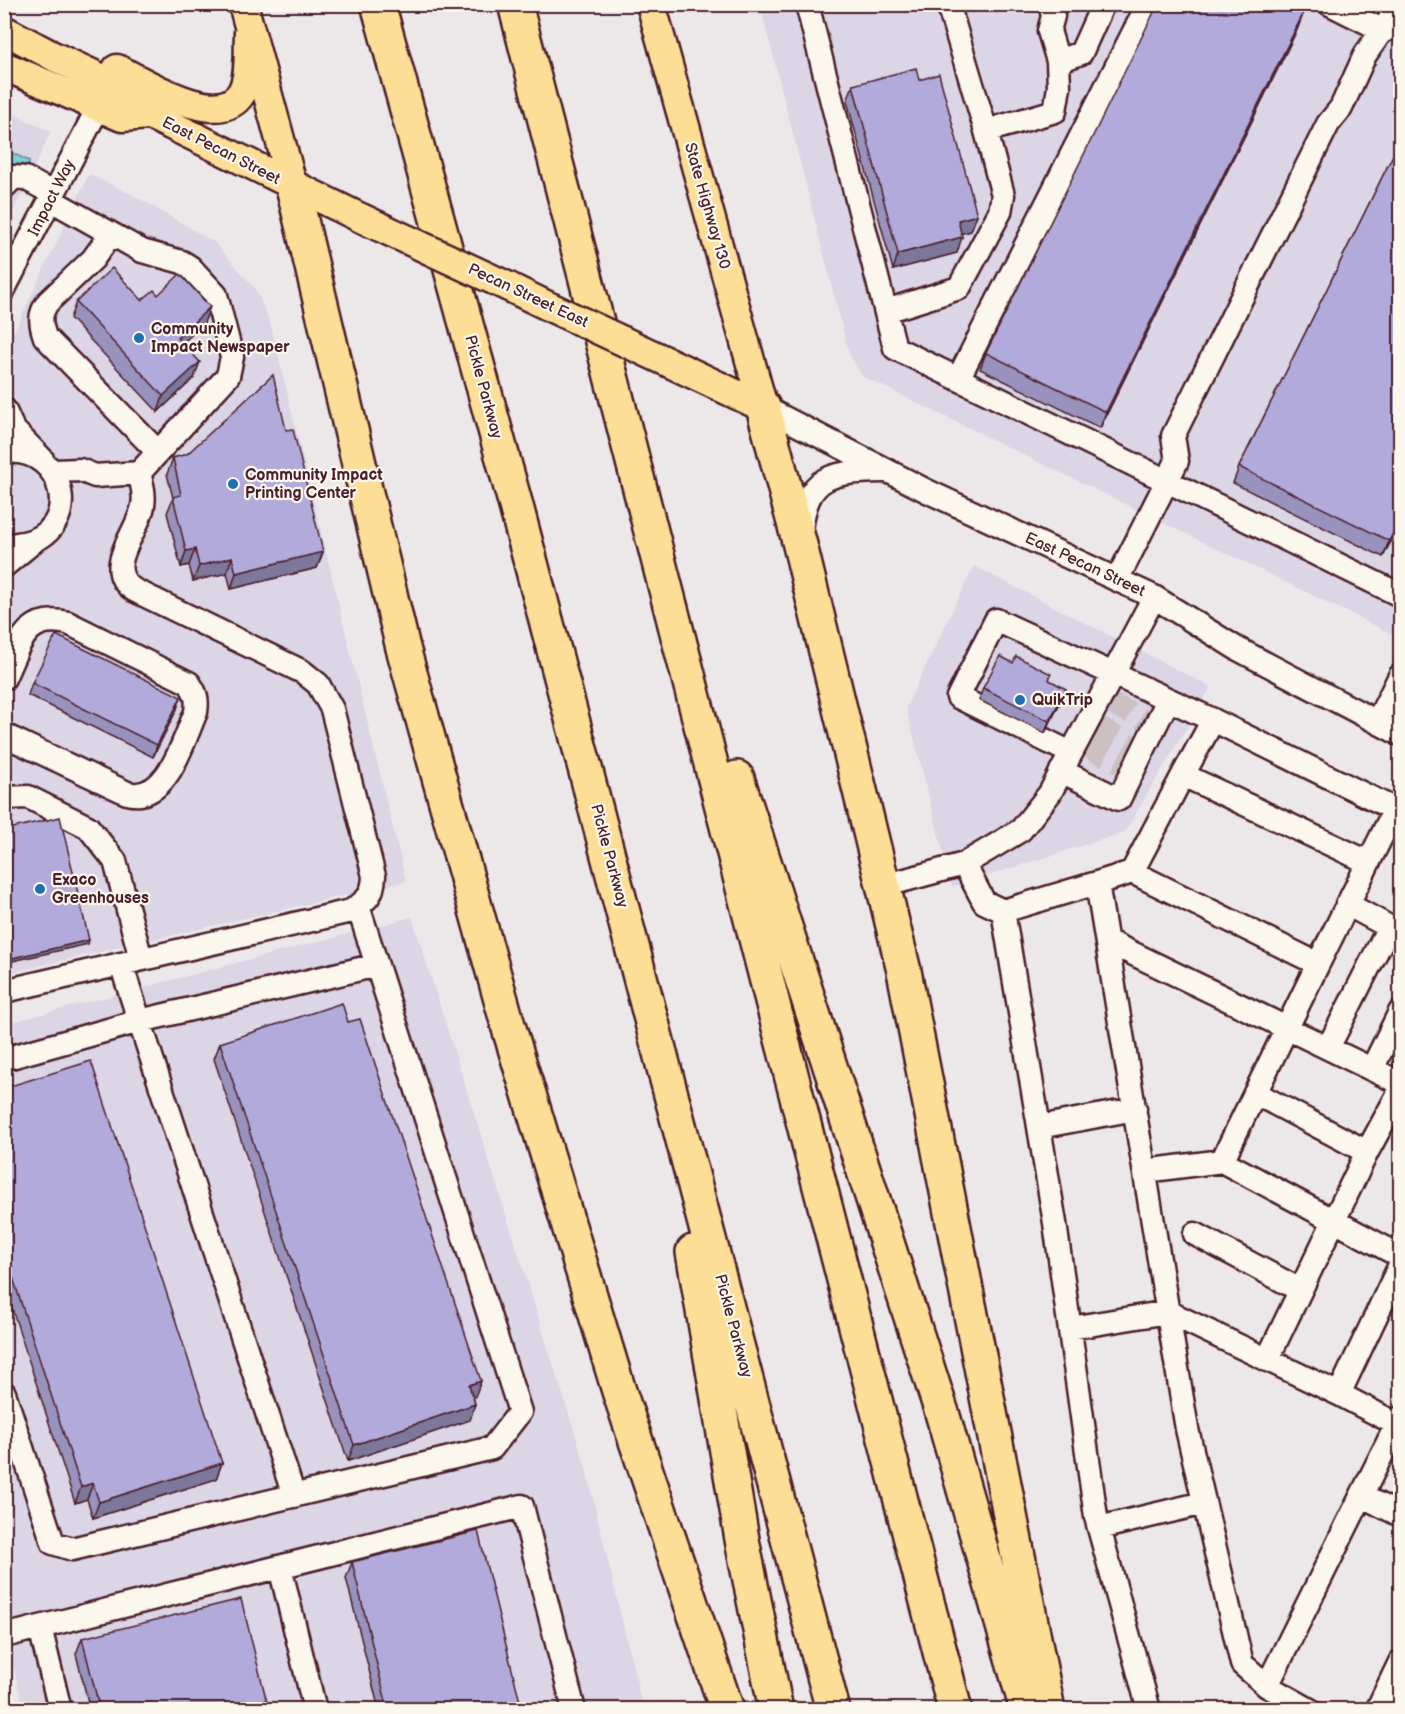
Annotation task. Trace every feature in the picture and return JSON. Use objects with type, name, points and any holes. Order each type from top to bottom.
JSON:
[{"type":"highway","name":"Pickle Parkway","points":[[378,4],[516,506],[833,1710]]},
{"type":"highway","points":[[515,4],[956,1710]]},
{"type":"highway","points":[[293,187],[403,648],[508,1025],[619,1391],[727,1710]]},
{"type":"highway","points":[[763,407],[800,545],[906,982],[1048,1710]]},
{"type":"highway","points":[[634,459],[943,1416],[1027,1710]]},
{"type":"highway","points":[[658,1043],[743,1545],[776,1710]]},
{"type":"main road","points":[[243,4],[293,187]]},
{"type":"main road","name":"State Highway 130","points":[[651,4],[763,407]]},
{"type":"main road","points":[[4,15],[186,102],[206,108],[232,102],[242,93],[246,82],[249,32]]},
{"type":"main road","name":"East Pecan Street","points":[[4,30],[55,57],[131,92],[150,115],[293,187]]},
{"type":"main road","points":[[4,43],[40,60],[55,57]]},
{"type":"main road","name":"East Pecan Street","points":[[4,66],[122,117],[150,115]]},
{"type":"main road","name":"Pecan Street East","points":[[293,187],[763,407]]},
{"type":"street","points":[[807,4],[895,348],[1167,482],[1397,589]]},
{"type":"street","points":[[886,311],[959,288],[1000,212],[1003,195],[948,4]]},
{"type":"street","points":[[986,131],[1055,111],[1059,87],[1058,62],[1050,31],[1053,16],[1050,4]]},
{"type":"street","points":[[1058,62],[1081,53],[1104,4]]},
{"type":"street","points":[[958,379],[1148,4]]},
{"type":"street","points":[[1330,4],[1384,31]]},
{"type":"street","points":[[1117,580],[1177,460],[1173,436],[1328,124],[1341,108],[1365,55],[1401,5]]},
{"type":"street","name":"Impact Way","points":[[4,289],[98,108]]},
{"type":"street","points":[[4,187],[14,177],[25,178],[111,234],[142,251],[182,262],[190,267],[216,296],[232,357],[228,376],[139,473],[95,476],[80,470],[48,466],[28,453],[4,452]]},
{"type":"street","points":[[111,234],[93,260],[48,302],[42,310],[41,326],[45,337],[158,452]]},
{"type":"street","name":"East Pecan Street","points":[[763,407],[888,470],[1154,597],[1236,648],[1401,734]]},
{"type":"street","points":[[4,409],[13,429],[48,466],[61,488],[61,508]]},
{"type":"street","points":[[800,545],[803,508],[813,489],[827,478],[846,471],[888,470]]},
{"type":"street","points":[[4,991],[351,911],[371,897],[374,876],[326,694],[303,672],[126,585],[121,577],[120,567],[143,505],[144,493],[139,473]]},
{"type":"street","points":[[4,566],[48,532],[61,508],[74,493],[95,476]]},
{"type":"street","points":[[4,544],[34,541]]},
{"type":"street","points":[[883,886],[964,864],[1021,830],[1038,811],[1106,700],[1114,673],[1154,597]]},
{"type":"street","points":[[4,678],[27,631],[36,623],[56,620],[68,623],[189,683],[196,692],[198,701],[196,712],[162,784],[146,794],[127,793],[4,735]]},
{"type":"street","points":[[1168,700],[1151,723],[1133,759],[1119,799],[1080,743],[958,697],[996,620],[1213,720],[1398,811],[1368,862],[1222,1161]]},
{"type":"street","points":[[1377,722],[1401,676]]},
{"type":"street","points":[[1132,872],[1213,720]]},
{"type":"street","points":[[1183,775],[1368,862]]},
{"type":"street","points":[[4,798],[28,797],[88,827],[115,861],[140,1021],[294,1496]]},
{"type":"street","points":[[964,864],[984,902],[1003,911],[1132,872],[1318,964]]},
{"type":"street","points":[[1097,883],[1187,1429],[1242,1664],[1267,1686],[1310,1710]]},
{"type":"street","points":[[1328,1048],[1395,930],[1347,904]]},
{"type":"street","points":[[4,1394],[53,1543],[72,1549],[492,1448],[520,1412],[358,906]]},
{"type":"street","points":[[1003,911],[1039,1127],[1099,1528],[1149,1710]]},
{"type":"street","points":[[1107,941],[1401,1083]]},
{"type":"street","points":[[4,1059],[140,1021],[377,965]]},
{"type":"street","points":[[1372,1069],[1401,1012]]},
{"type":"street","points":[[1267,1360],[1367,1152],[1401,1091]]},
{"type":"street","points":[[1255,1093],[1367,1152]]},
{"type":"street","points":[[1039,1127],[1135,1109]]},
{"type":"street","points":[[1145,1171],[1222,1161],[1401,1256]]},
{"type":"street","points":[[1194,1234],[1300,1290]]},
{"type":"street","points":[[1339,1394],[1401,1265]]},
{"type":"street","points":[[1070,1328],[1168,1312],[1399,1423],[1267,1686]]},
{"type":"street","points":[[1362,1496],[1401,1515]]},
{"type":"street","points":[[1099,1528],[1204,1503]]},
{"type":"street","points":[[4,1636],[522,1506],[574,1710]]},
{"type":"street","points":[[280,1567],[315,1710]]},
{"type":"street","points":[[40,1627],[60,1710]]},
{"type":"street","points":[[1377,1710],[1401,1662]]},
{"type":"shaded area","points":[[760,5],[1400,5],[1400,638],[862,376],[849,354]]},
{"type":"shaded area","points":[[5,109],[51,132],[5,229]]},
{"type":"shaded area","points":[[89,174],[133,195],[214,242],[255,288],[270,322],[406,881],[5,974],[4,327],[14,332]]},
{"type":"shaded area","points":[[974,566],[1211,687],[1125,832],[952,887],[906,707]]},
{"type":"shaded area","points":[[412,917],[586,1468],[643,1709],[24,1709],[4,1630],[4,1024]]},
{"type":"water","points":[[5,135],[13,140],[8,151],[29,161],[29,165],[5,164]]},
{"type":"building","points":[[1158,4],[1284,4],[1303,14],[1106,412],[986,353]]},
{"type":"building","points":[[916,68],[919,80],[939,74],[977,215],[958,220],[962,237],[898,254],[853,85]]},
{"type":"building","points":[[1401,139],[1401,517],[1389,541],[1239,467]]},
{"type":"building","name":"Community Impact Newspaper","points":[[112,268],[142,300],[154,290],[158,295],[180,274],[210,307],[177,338],[200,362],[163,396],[76,302]]},
{"type":"building","name":"Community Impact Printing Center","points":[[273,375],[286,430],[293,429],[323,552],[236,573],[232,557],[199,566],[195,549],[186,551],[173,497],[181,495],[173,458],[187,454]]},
{"type":"building","points":[[56,635],[181,697],[157,745],[32,683]]},
{"type":"building","name":"QuikTrip","points":[[1000,656],[1013,663],[1016,656],[1051,674],[1049,680],[1066,689],[1049,721],[983,688]]},
{"type":"building","name":"Exaco Greenhouses","points":[[60,817],[89,940],[4,960],[4,830]]},
{"type":"building","points":[[342,1003],[348,1022],[360,1019],[481,1381],[469,1385],[475,1404],[354,1445],[220,1043]]},
{"type":"building","points":[[91,1061],[222,1463],[99,1502],[93,1483],[81,1487],[4,1250],[4,1088]]},
{"type":"building","points":[[478,1531],[522,1710],[388,1710],[352,1562]]},
{"type":"building","points":[[241,1599],[269,1710],[100,1710],[82,1638]]},
{"type":"building","points":[[555,1705],[556,1710],[538,1710]]},
{"type":"tunnel","points":[[1111,703],[1147,721]]},
{"type":"tunnel","points":[[1098,727],[1134,747]]},
{"type":"tunnel","points":[[1087,746],[1124,766]]},
{"type":"place","name":"Community Impact Newspaper","points":[[139,338]]},
{"type":"place","name":"Community Impact Printing Center","points":[[233,484]]},
{"type":"place","name":"QuikTrip","points":[[1020,700]]},
{"type":"place","name":"Exaco Greenhouses","points":[[40,889]]}]
